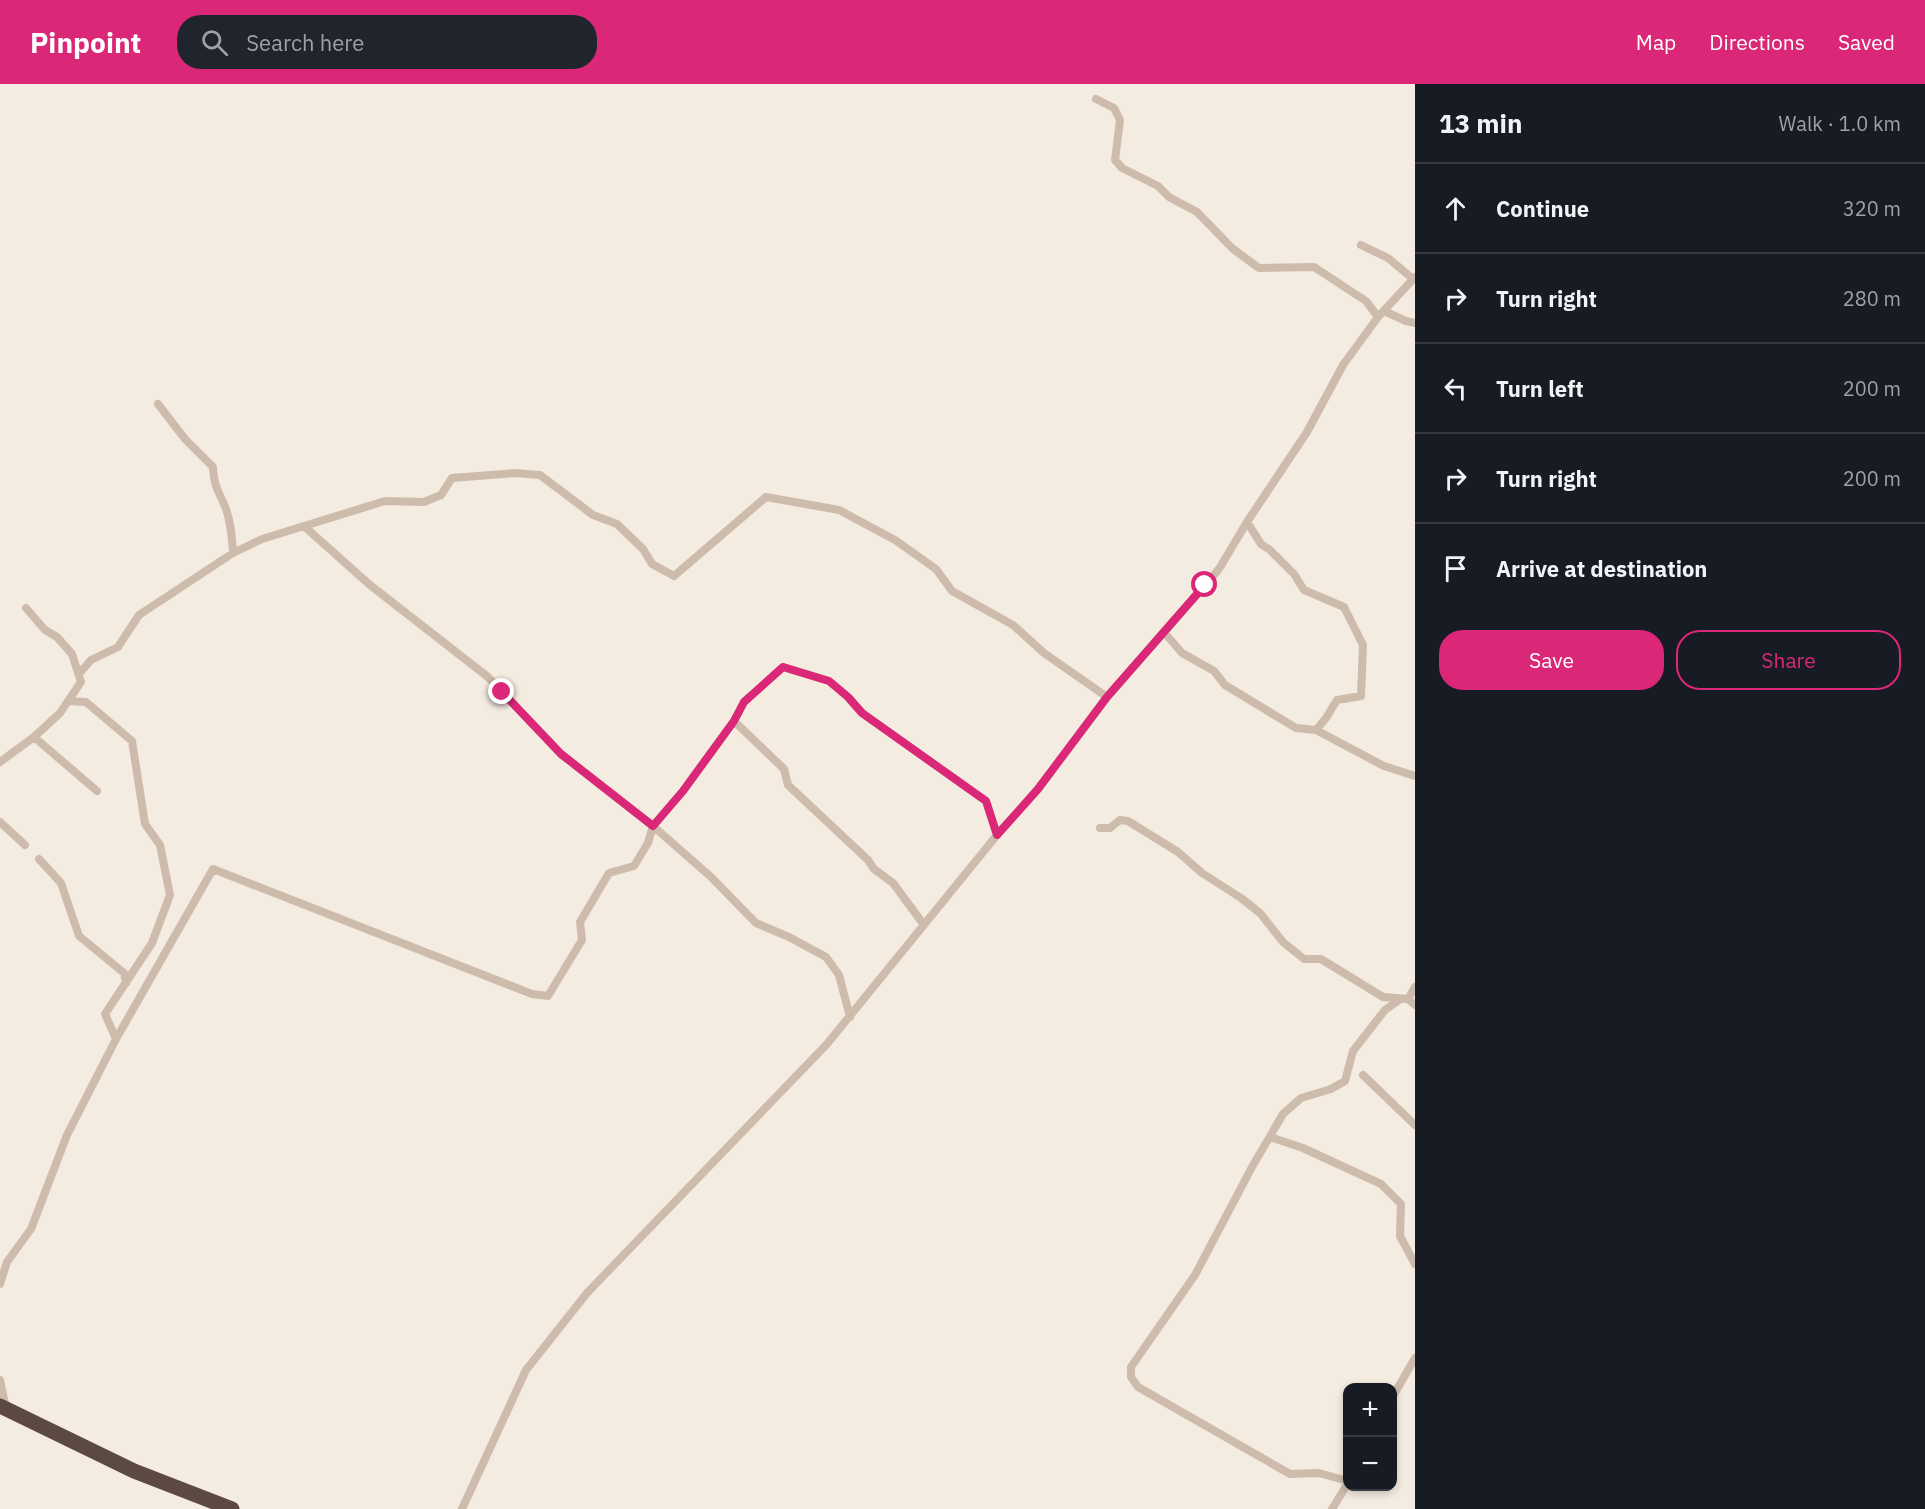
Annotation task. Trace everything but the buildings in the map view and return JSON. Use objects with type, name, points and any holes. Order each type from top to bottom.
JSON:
[{"type":"highway","points":[[3,1408],[134,1471],[232,1509]]},
{"type":"street","points":[[1095,99],[1114,108],[1120,120],[1115,160],[1122,168],[1158,186],[1169,197],[1197,212],[1233,249],[1259,268],[1314,267],[1366,301],[1381,314],[1415,323]]},
{"type":"street","points":[[462,1509],[526,1370],[587,1293],[827,1044],[997,835],[1038,789],[1107,697],[1218,569],[1246,522],[1307,432],[1343,365],[1381,314],[1414,278],[1388,258],[1361,245]]},
{"type":"street","points":[[158,404],[185,439],[213,467],[213,484],[226,508],[232,533],[233,553]]},
{"type":"street","points":[[79,674],[91,660],[118,647],[139,615],[233,553],[262,539],[385,501],[424,502],[441,495],[453,478],[515,473],[540,475],[593,515],[617,524],[643,549],[652,564],[674,576],[766,497],[839,510],[895,540],[936,569],[952,591],[1013,625],[1044,653],[1107,697]]},
{"type":"street","points":[[1246,522],[1261,544],[1294,574],[1304,590],[1344,607],[1363,645],[1361,696],[1337,700],[1316,730]]},
{"type":"street","points":[[305,527],[370,585],[488,677],[561,754],[653,826],[711,877],[756,923],[789,937],[826,957],[839,975],[850,1017]]},
{"type":"street","points":[[0,762],[34,737],[60,712],[81,682],[72,654],[57,638],[45,630],[26,608]]},
{"type":"street","points":[[1164,632],[1182,653],[1215,671],[1226,685],[1296,728],[1316,730],[1383,766],[1415,776]]},
{"type":"street","points":[[0,1284],[7,1262],[31,1229],[68,1135],[116,1039],[213,869],[532,993],[548,996],[582,940],[580,922],[609,873],[634,866],[648,843],[653,826],[683,791],[734,721],[744,702],[783,667],[829,681],[868,718],[986,801],[997,835]]},
{"type":"street","points":[[68,702],[86,702],[132,741],[145,824],[160,845],[170,895],[152,943],[105,1014],[116,1039]]},
{"type":"street","points":[[734,721],[784,769],[788,785],[868,860],[873,869],[893,883],[924,925]]},
{"type":"street","points":[[34,737],[97,791]]},
{"type":"street","points":[[1100,828],[1110,828],[1120,820],[1128,821],[1178,852],[1202,873],[1241,898],[1260,913],[1283,942],[1304,959],[1321,959],[1383,997],[1407,1001]]},
{"type":"street","points":[[0,822],[25,845]]},
{"type":"street","points":[[39,859],[61,883],[79,936],[124,973],[126,983]]},
{"type":"street","points":[[1343,1481],[1318,1473],[1290,1474],[1138,1387],[1131,1377],[1131,1367],[1195,1275],[1283,1114],[1301,1098],[1331,1089],[1345,1081],[1353,1051],[1385,1010],[1407,1001],[1415,987]]},
{"type":"street","points":[[1363,1075],[1415,1125]]},
{"type":"street","points":[[1270,1137],[1302,1148],[1382,1184],[1401,1204],[1400,1236],[1415,1264]]},
{"type":"street","points":[[1397,1389],[1415,1358]]},
{"type":"street","points":[[1406,1374],[1415,1378]]},
{"type":"street","points":[[0,1380],[3,1408]]},
{"type":"street","points":[[1332,1509],[1343,1489]]},
{"type":"route","points":[[502,692],[561,754],[653,826],[683,791],[734,721],[744,702],[783,667],[829,681],[881,728],[932,761],[986,801],[997,835],[1038,789],[1107,697],[1205,585]]}]
